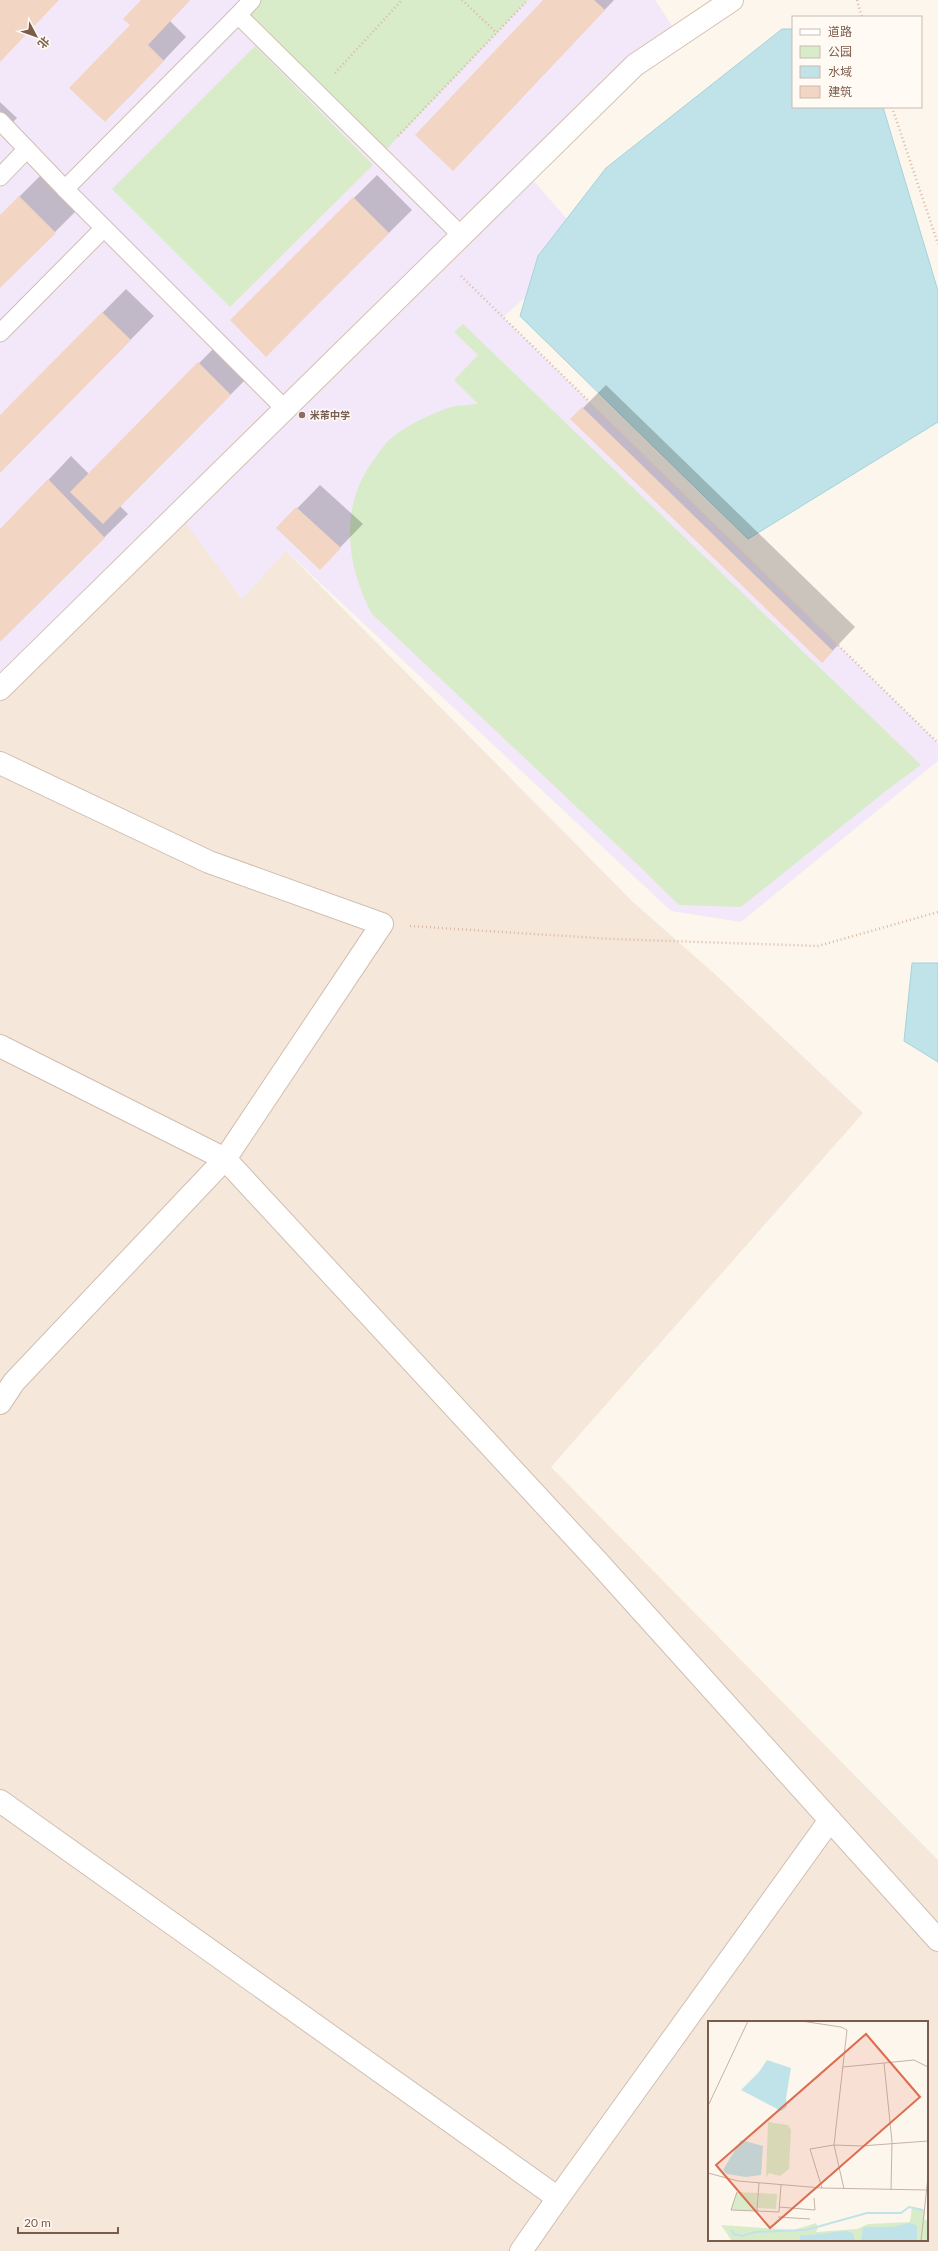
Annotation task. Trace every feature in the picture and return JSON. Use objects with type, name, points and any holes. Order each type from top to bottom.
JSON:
[{"type":"street","points":[[0,689],[635,65],[732,0]]},
{"type":"street","points":[[0,763],[209,862],[382,924],[225,1159],[14,1382],[0,1403]]},
{"type":"street","points":[[0,1046],[225,1159],[592,1555],[938,1940]]},
{"type":"street","points":[[0,1801],[558,2198]]},
{"type":"street","points":[[521,2251],[830,1820]]},
{"type":"lane","points":[[65,189],[252,0]]},
{"type":"lane","points":[[238,15],[462,236]]},
{"type":"lane","points":[[0,121],[65,189],[285,409]]},
{"type":"lane","points":[[0,177],[27,149]]},
{"type":"lane","points":[[0,333],[104,228]]},
{"type":"path","points":[[316,93],[402,0]]},
{"type":"path","points":[[462,0],[497,33]]},
{"type":"path","points":[[380,156],[528,0]]},
{"type":"path","points":[[857,0],[862,16]]},
{"type":"path","points":[[892,108],[938,244]]},
{"type":"path","points":[[441,257],[938,743]]},
{"type":"path","points":[[382,924],[612,939],[818,946],[938,912]]},
{"type":"shaded area","name":"米芾中学","points":[[0,0],[655,0],[679,36],[526,172],[567,219],[538,256],[525,298],[503,317],[938,743],[938,761],[741,922],[671,911],[286,551],[242,599],[179,514],[0,689]]},
{"type":"shaded area","points":[[179,514],[286,551],[633,902],[717,976],[863,1113],[551,1467],[938,1860],[938,2251],[0,2251],[0,689]]},
{"type":"green space","points":[[252,0],[528,0],[380,156],[238,15]]},
{"type":"green space","points":[[255,46],[373,165],[230,307],[112,189]]},
{"type":"green space","points":[[463,324],[921,765],[887,790],[741,907],[679,905],[372,614],[356,575],[352,554],[350,534],[351,514],[356,494],[364,475],[387,442],[396,435],[434,413],[451,407],[478,404],[454,380],[478,355],[454,332]]},
{"type":"water","points":[[782,29],[792,29],[792,108],[883,108],[938,291],[938,422],[748,539],[520,316],[538,256],[606,168]]},
{"type":"water","points":[[912,963],[938,963],[938,1062],[904,1041]]},
{"type":"building","points":[[0,0],[59,0],[0,62]]},
{"type":"building","points":[[141,0],[190,0],[148,45],[164,61],[105,122],[69,88],[130,25],[123,19]]},
{"type":"building","points":[[543,0],[594,0],[605,10],[453,171],[415,135]]},
{"type":"building","points":[[19,196],[56,233],[0,288],[0,215]]},
{"type":"building","points":[[353,197],[389,233],[266,357],[230,320]]},
{"type":"building","points":[[102,312],[131,340],[0,473],[0,415]]},
{"type":"building","points":[[198,362],[231,395],[103,524],[70,492]]},
{"type":"building","points":[[582,407],[833,651],[822,663],[570,419]]},
{"type":"building","points":[[48,479],[105,538],[0,642],[0,529]]},
{"type":"building","points":[[296,507],[341,548],[320,570],[276,528]]},
{"type":"place","name":"米芾中学","points":[[302,415]]}]
